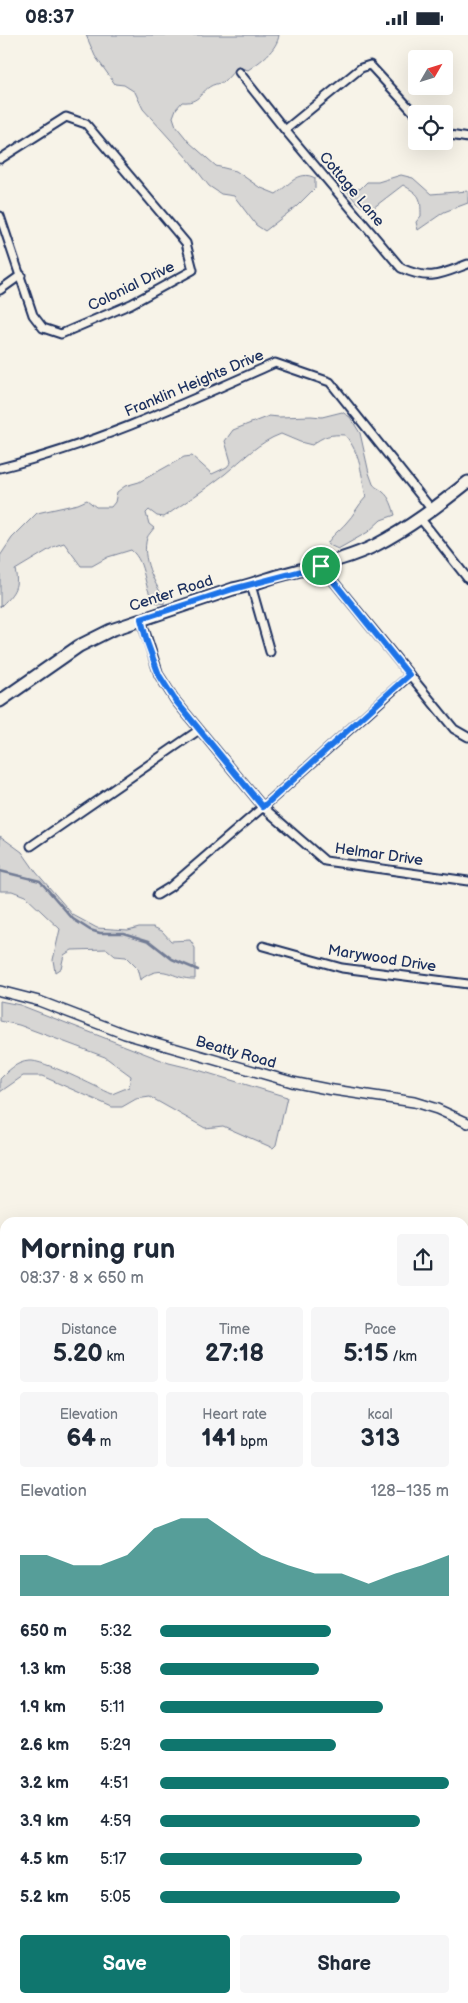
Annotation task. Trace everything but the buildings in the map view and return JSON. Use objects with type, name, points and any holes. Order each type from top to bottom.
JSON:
[{"type":"main road","name":"Center Road","points":[[0,701],[78,646],[111,630],[233,589],[280,575],[321,566],[375,545],[432,510],[468,482]]},
{"type":"street","points":[[284,130],[361,67],[370,65],[408,106]]},
{"type":"street","name":"Cottage Lane","points":[[239,72],[284,130],[401,268],[415,274],[430,277],[468,264]]},
{"type":"street","name":"Colonial Drive","points":[[0,159],[66,117],[86,124],[186,243],[193,270],[131,304],[61,334],[43,328],[33,315],[0,216]]},
{"type":"street","points":[[453,136],[468,138]]},
{"type":"street","points":[[0,290],[21,275]]},
{"type":"street","name":"Franklin Heights Drive","points":[[0,468],[44,457],[156,416],[275,363],[330,382],[432,510]]},
{"type":"street","points":[[420,518],[468,579]]},
{"type":"street","points":[[321,566],[454,729],[468,737]]},
{"type":"street","points":[[250,585],[270,652]]},
{"type":"street","name":"Helmar Drive","points":[[141,619],[159,675],[199,730],[263,807],[325,861],[468,881]]},
{"type":"street","points":[[157,895],[170,887],[263,807],[409,675]]},
{"type":"street","points":[[30,846],[199,730]]},
{"type":"street","name":"Marywood Drive","points":[[263,947],[342,968],[468,984]]},
{"type":"street","name":"Beatty Road","points":[[0,991],[39,1001],[125,1034],[274,1077],[327,1089],[414,1102],[468,1122]]},
{"type":"shaded area","points":[[86,35],[279,35],[275,46],[258,63],[248,70],[238,67],[223,83],[210,87],[195,100],[182,102],[176,109],[173,117],[176,126],[189,142],[216,166],[236,171],[259,187],[276,194],[294,180],[304,176],[315,178],[315,188],[297,206],[265,231],[256,225],[234,196],[221,194],[209,186],[188,159],[143,109],[135,92],[124,85],[115,84],[95,56]]},
{"type":"shaded area","points":[[401,175],[413,178],[431,194],[468,191],[468,203],[444,212],[418,230],[416,222],[421,216],[420,200],[413,191],[403,185],[373,208],[367,210],[356,202],[348,192],[349,187],[360,189],[367,182],[378,182]]},
{"type":"shaded area","points":[[342,412],[350,417],[360,433],[373,484],[388,497],[395,515],[381,520],[368,532],[338,549],[327,544],[349,520],[366,497],[357,457],[345,435],[327,436],[312,445],[281,434],[258,446],[218,480],[164,517],[157,516],[149,510],[146,513],[149,524],[154,528],[147,538],[147,562],[156,585],[164,598],[164,604],[155,602],[151,596],[140,561],[131,550],[108,557],[92,566],[81,566],[64,543],[55,546],[15,570],[16,586],[14,591],[0,607],[0,556],[12,538],[37,513],[78,504],[87,500],[96,507],[111,507],[115,502],[117,492],[125,486],[139,482],[184,457],[192,456],[212,474],[227,467],[231,462],[225,441],[233,430],[269,416],[322,417]]},
{"type":"shaded area","points":[[0,836],[22,852],[36,872],[73,915],[97,928],[128,930],[139,927],[153,927],[162,931],[171,941],[190,940],[195,948],[195,979],[156,972],[140,980],[137,968],[126,957],[115,956],[107,949],[72,950],[64,955],[61,968],[55,972],[53,960],[60,929],[25,896],[12,891],[0,891]]},
{"type":"shaded area","points":[[0,1001],[20,1005],[169,1063],[287,1097],[276,1145],[273,1148],[223,1126],[205,1128],[150,1097],[136,1099],[122,1107],[112,1107],[42,1076],[23,1076],[0,1092],[0,1079],[16,1065],[29,1061],[45,1064],[112,1094],[129,1087],[131,1076],[105,1057],[19,1025],[0,1021]]},
{"type":"waterway","points":[[0,871],[40,881],[73,919],[90,930],[100,933],[123,933],[149,941],[172,959],[198,970]]},
{"type":"route","points":[[321,566],[409,675],[263,807],[175,700],[159,675],[141,619],[280,575],[321,566]]}]
